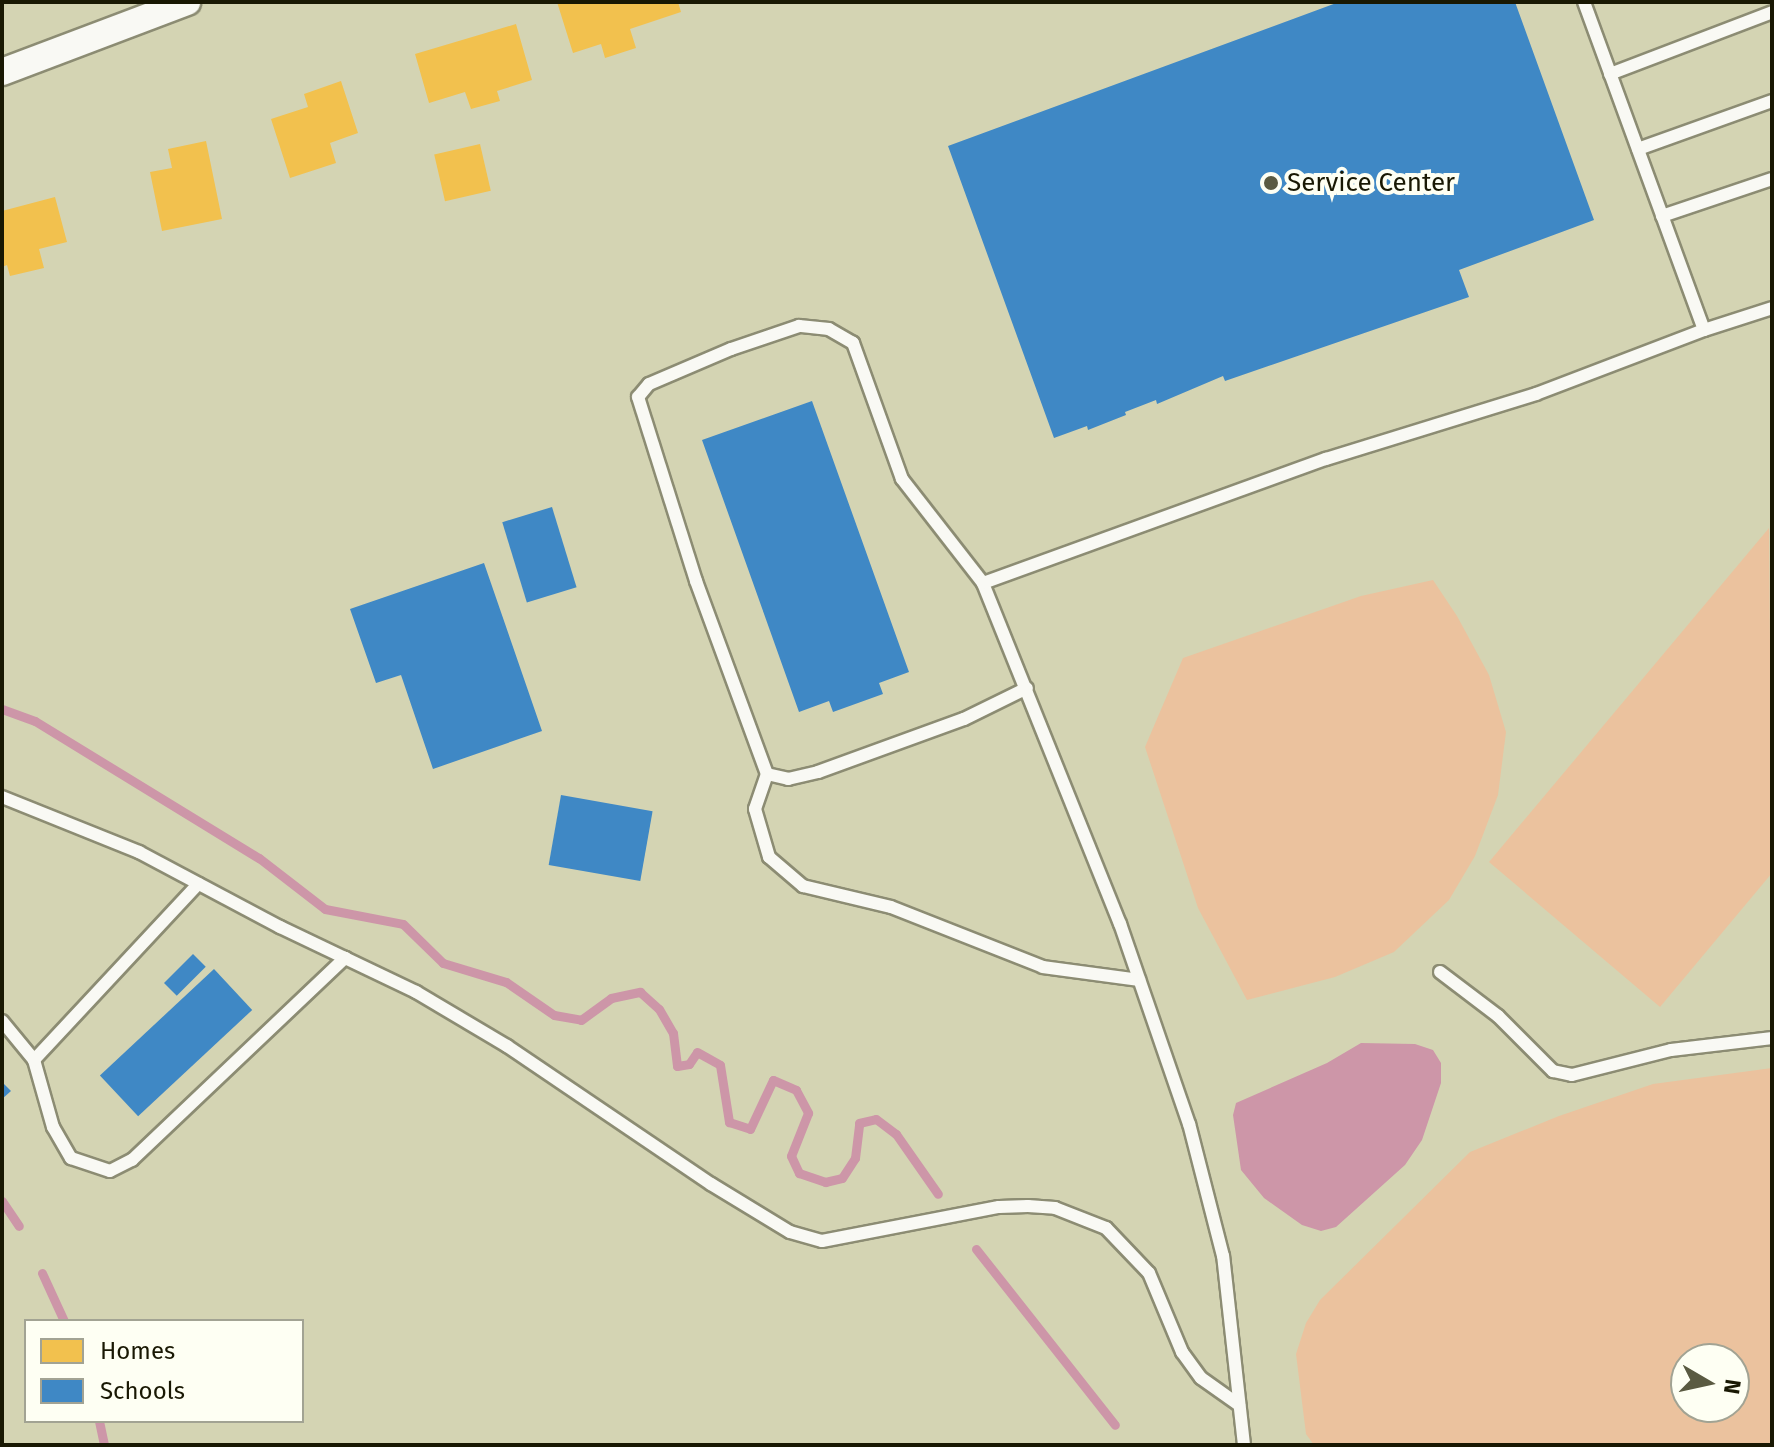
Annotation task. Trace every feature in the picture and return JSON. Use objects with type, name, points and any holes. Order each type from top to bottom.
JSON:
[{"type":"street","points":[[2,72],[187,2]]},
{"type":"lane","points":[[1584,2],[1704,330]]},
{"type":"lane","points":[[1609,70],[1772,12]]},
{"type":"lane","points":[[1638,149],[1772,101]]},
{"type":"lane","points":[[1662,216],[1772,179]]},
{"type":"lane","points":[[983,583],[1326,459],[1536,394],[1704,330],[1772,308]]},
{"type":"lane","points":[[1139,980],[1043,967],[891,907],[803,886],[769,857],[755,809],[767,774],[696,581],[644,424],[638,397],[649,384],[799,326],[829,329],[853,343],[902,479],[983,583],[1027,688],[1139,980],[1189,1124],[1223,1256],[1244,1445]]},
{"type":"lane","points":[[767,774],[788,779],[818,772],[964,719],[1027,688]]},
{"type":"lane","points":[[2,797],[139,852],[416,992],[507,1046],[711,1184],[790,1232],[822,1241],[999,1207],[1028,1206],[1055,1208],[1106,1228],[1149,1273],[1182,1352],[1201,1378],[1239,1405]]},
{"type":"lane","points":[[34,1060],[198,884]]},
{"type":"lane","points":[[2,1021],[34,1060],[53,1127],[71,1158],[110,1171],[132,1160],[345,958]]},
{"type":"lane","points":[[1440,972],[1498,1016],[1553,1071],[1572,1075],[1671,1050],[1772,1038]]},
{"type":"shaded area","points":[[1769,528],[1772,873],[1660,1007],[1489,862]]},
{"type":"shaded area","points":[[1433,580],[1489,675],[1506,732],[1498,795],[1475,856],[1449,900],[1394,952],[1335,977],[1247,1000],[1198,908],[1145,747],[1183,658],[1361,596]]},
{"type":"shaded area","points":[[1361,1043],[1415,1044],[1433,1050],[1441,1063],[1441,1083],[1422,1140],[1405,1165],[1336,1227],[1321,1231],[1302,1225],[1264,1198],[1241,1170],[1233,1115],[1236,1103],[1327,1063]]},
{"type":"shaded area","points":[[1772,1068],[1772,1445],[1314,1445],[1306,1434],[1296,1354],[1306,1323],[1320,1300],[1470,1152],[1559,1116],[1653,1084]]},
{"type":"building: Homes","points":[[557,2],[678,2],[681,12],[630,29],[636,48],[605,58],[601,44],[573,53]]},
{"type":"building: Homes","points":[[516,24],[532,80],[497,91],[500,101],[471,109],[465,92],[429,103],[415,54]]},
{"type":"building: Homes","points":[[341,81],[358,133],[330,143],[336,163],[290,178],[271,119],[308,107],[304,94]]},
{"type":"building: Homes","points":[[206,141],[222,219],[162,231],[150,172],[172,168],[168,149]]},
{"type":"building: Homes","points":[[480,144],[491,191],[445,201],[434,155]]},
{"type":"building: Homes","points":[[55,197],[67,242],[39,249],[44,268],[10,276],[7,265],[2,267],[2,211]]},
{"type":"building: Schools","name":"Service Center","points":[[1339,2],[1515,2],[1594,220],[1459,270],[1469,297],[1225,381],[1223,376],[1157,404],[1156,400],[1125,412],[1126,415],[1088,430],[1087,426],[1054,438],[948,146]]},
{"type":"building: Schools","points":[[812,401],[909,672],[879,683],[883,694],[833,712],[829,701],[799,712],[702,440]]},
{"type":"building: Schools","points":[[552,507],[577,587],[527,603],[502,522]]},
{"type":"building: Schools","points":[[484,563],[542,731],[433,769],[401,675],[376,683],[350,609]]},
{"type":"building: Schools","points":[[561,795],[653,811],[640,881],[549,865]]},
{"type":"building: Schools","points":[[193,954],[206,967],[177,996],[164,983]]},
{"type":"building: Schools","points":[[214,969],[252,1010],[138,1116],[100,1075]]},
{"type":"building: Schools","points":[[2,1082],[11,1091],[2,1099]]},
{"type":"waterway","points":[[2,709],[35,721],[259,858],[325,909],[403,924],[443,963],[506,982],[554,1015],[581,1020],[611,998],[640,992],[659,1009],[673,1033],[677,1066],[689,1064],[697,1052],[720,1065],[729,1122],[750,1129],[773,1080],[796,1090],[808,1113],[791,1156],[799,1173],[825,1182],[842,1178],[855,1158],[859,1123],[876,1119],[896,1134],[938,1194]]},
{"type":"waterway","points":[[2,1201],[19,1226]]},
{"type":"waterway","points":[[976,1249],[1115,1425]]},
{"type":"waterway","points":[[42,1273],[63,1319]]},
{"type":"waterway","points":[[99,1423],[104,1445]]},
{"type":"place","name":"Service Center","points":[[1271,183]]}]
